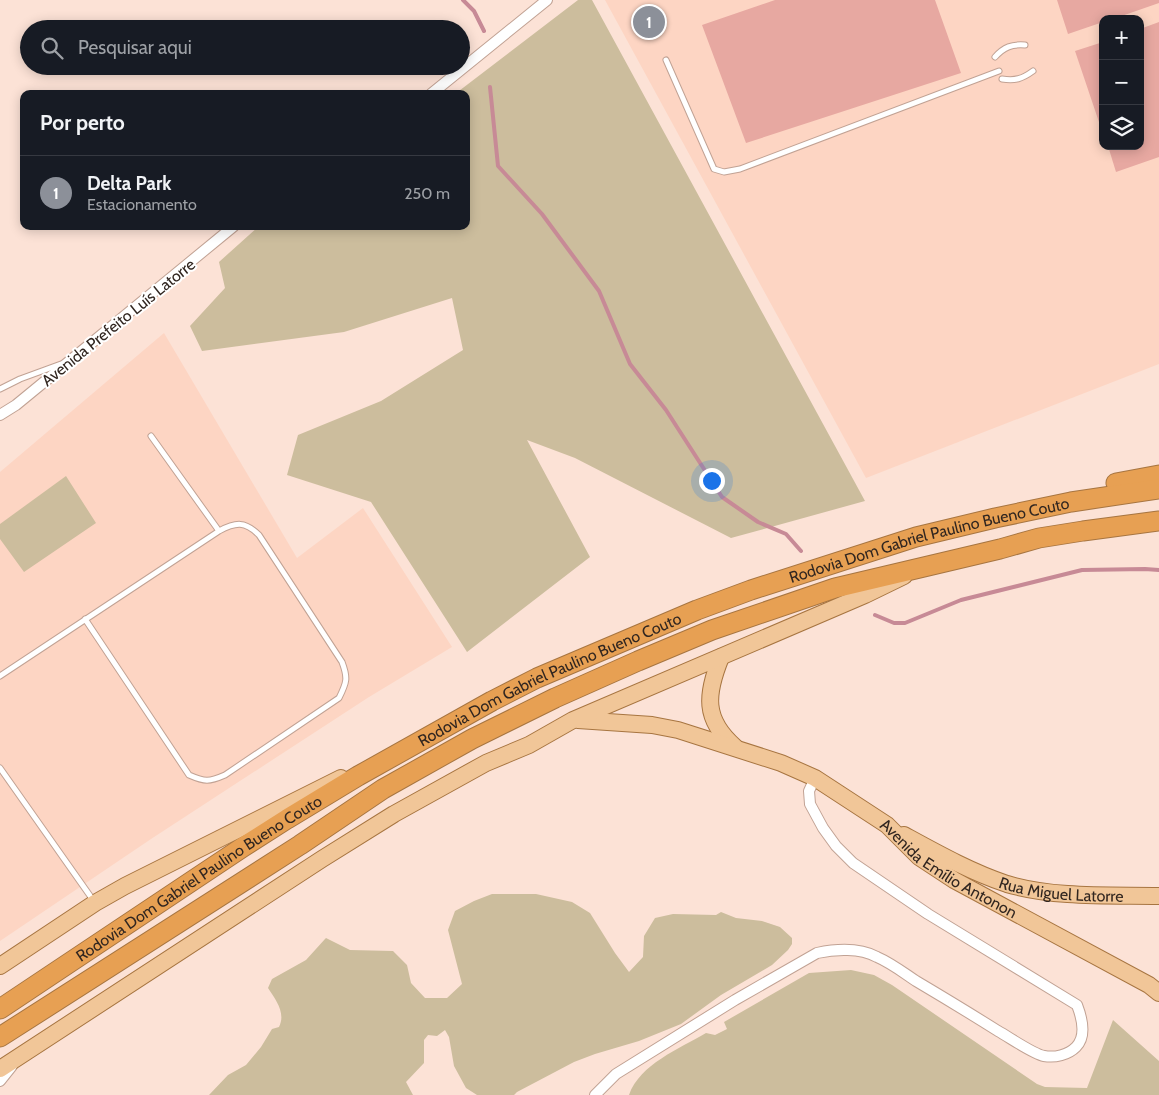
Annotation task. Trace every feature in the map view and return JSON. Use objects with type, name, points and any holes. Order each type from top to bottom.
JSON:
[{"type":"highway","points":[[751,590],[908,530],[1061,492],[1159,475]]},
{"type":"highway","name":"Rodovia Dom Gabriel Paulino Bueno Couto","points":[[0,1008],[243,847],[358,776],[431,734],[537,678],[697,610],[751,590],[916,537],[1071,502],[1159,489]]},
{"type":"highway","name":"Rodovia Dom Gabriel Paulino Bueno Couto","points":[[0,1037],[300,845],[383,789],[472,739],[555,698],[638,661],[712,630],[835,588],[1039,538],[1159,521]]},
{"type":"main road","points":[[0,1070],[314,864],[394,814],[486,763],[529,745],[573,720],[865,595],[920,568]]},
{"type":"main road","points":[[720,657],[713,676],[708,701],[715,722],[724,737],[737,748]]},
{"type":"main road","name":"Avenida Emílio Antonon","points":[[573,720],[652,725],[678,730],[781,763],[815,778],[887,825],[919,857],[954,880],[1149,985],[1159,993]]},
{"type":"main road","points":[[0,966],[95,903],[210,842],[431,734]]},
{"type":"main road","name":"Rua Miguel Latorre","points":[[887,825],[955,864],[1007,884],[1064,893],[1159,896]]},
{"type":"street","points":[[470,62],[547,0]]},
{"type":"street","points":[[436,90],[454,75]]},
{"type":"street","name":"Avenida Prefeito Luís Latorre","points":[[0,415],[16,405],[229,230]]},
{"type":"street","points":[[595,1095],[616,1074],[726,1005],[817,953],[829,951],[849,951],[876,956],[1009,1038],[1042,1056],[1053,1057],[1066,1054],[1082,1042],[1082,1016],[1077,1005],[928,914],[854,863],[836,846],[823,828],[810,804],[809,791],[815,778]]},
{"type":"street","points":[[0,1081],[20,1056]]},
{"type":"lane","points":[[995,57],[1002,49],[1015,44],[1025,45]]},
{"type":"lane","points":[[666,60],[714,169],[724,172],[740,169],[1000,71]]},
{"type":"lane","points":[[1002,79],[1014,80],[1025,77],[1033,71]]},
{"type":"lane","points":[[0,389],[20,379],[71,360]]},
{"type":"lane","points":[[151,436],[218,531]]},
{"type":"lane","points":[[0,676],[85,619],[218,531],[239,524],[251,527],[259,535],[342,662],[348,676],[339,698],[233,769],[211,781],[200,780],[189,775],[85,619]]},
{"type":"lane","points":[[0,769],[95,903]]},
{"type":"shaded area","points":[[578,0],[592,0],[865,501],[731,538],[575,458],[527,440],[590,557],[467,652],[371,502],[287,475],[298,435],[381,401],[463,350],[452,298],[344,332],[202,351],[190,326],[225,288],[219,262],[255,230],[470,230],[470,90],[460,90]]},
{"type":"shaded area","points":[[605,0],[1159,0],[1159,364],[866,478]]},
{"type":"shaded area","points":[[164,333],[297,558],[363,508],[452,647],[369,697],[151,839],[0,941],[0,472]]},
{"type":"shaded area","points":[[66,476],[96,523],[24,572],[0,539],[0,524]]},
{"type":"shaded area","points":[[492,894],[536,894],[572,902],[590,913],[629,972],[643,957],[644,936],[655,918],[673,914],[716,915],[721,912],[736,918],[762,921],[780,927],[792,938],[792,944],[772,965],[721,995],[681,1024],[639,1041],[574,1062],[514,1095],[477,1095],[466,1088],[454,1066],[449,1037],[445,1030],[437,1036],[428,1035],[424,1040],[424,1063],[406,1082],[413,1095],[209,1095],[228,1075],[246,1065],[261,1047],[272,1029],[279,1027],[281,1012],[268,988],[272,979],[306,960],[326,938],[350,950],[393,951],[407,965],[411,983],[425,998],[447,998],[462,984],[448,930],[455,911]]},
{"type":"shaded area","points":[[851,970],[874,975],[892,985],[1037,1084],[1045,1087],[1087,1088],[1113,1020],[1159,1061],[1159,1095],[629,1095],[634,1084],[642,1074],[662,1058],[706,1033],[715,1035],[727,1029],[724,1022],[809,973]]},
{"type":"building","points":[[775,0],[935,0],[961,73],[746,143],[702,25]]},
{"type":"building","points":[[1057,0],[1159,0],[1159,3],[1124,15],[1099,15],[1099,23],[1068,34]]},
{"type":"building","points":[[1159,22],[1159,157],[1116,172],[1109,150],[1144,150],[1144,28]]},
{"type":"building","points":[[1099,43],[1099,122],[1075,51]]},
{"type":"waterway","points":[[463,0],[474,11],[484,31]]},
{"type":"waterway","points":[[490,87],[498,166],[542,214],[599,291],[630,364],[666,410],[722,497],[758,522],[786,534],[801,551]]},
{"type":"waterway","points":[[875,615],[894,623],[905,623],[961,600],[1082,570],[1159,570]]},
{"type":"place","name":"Delta Park","points":[[649,22]]}]
